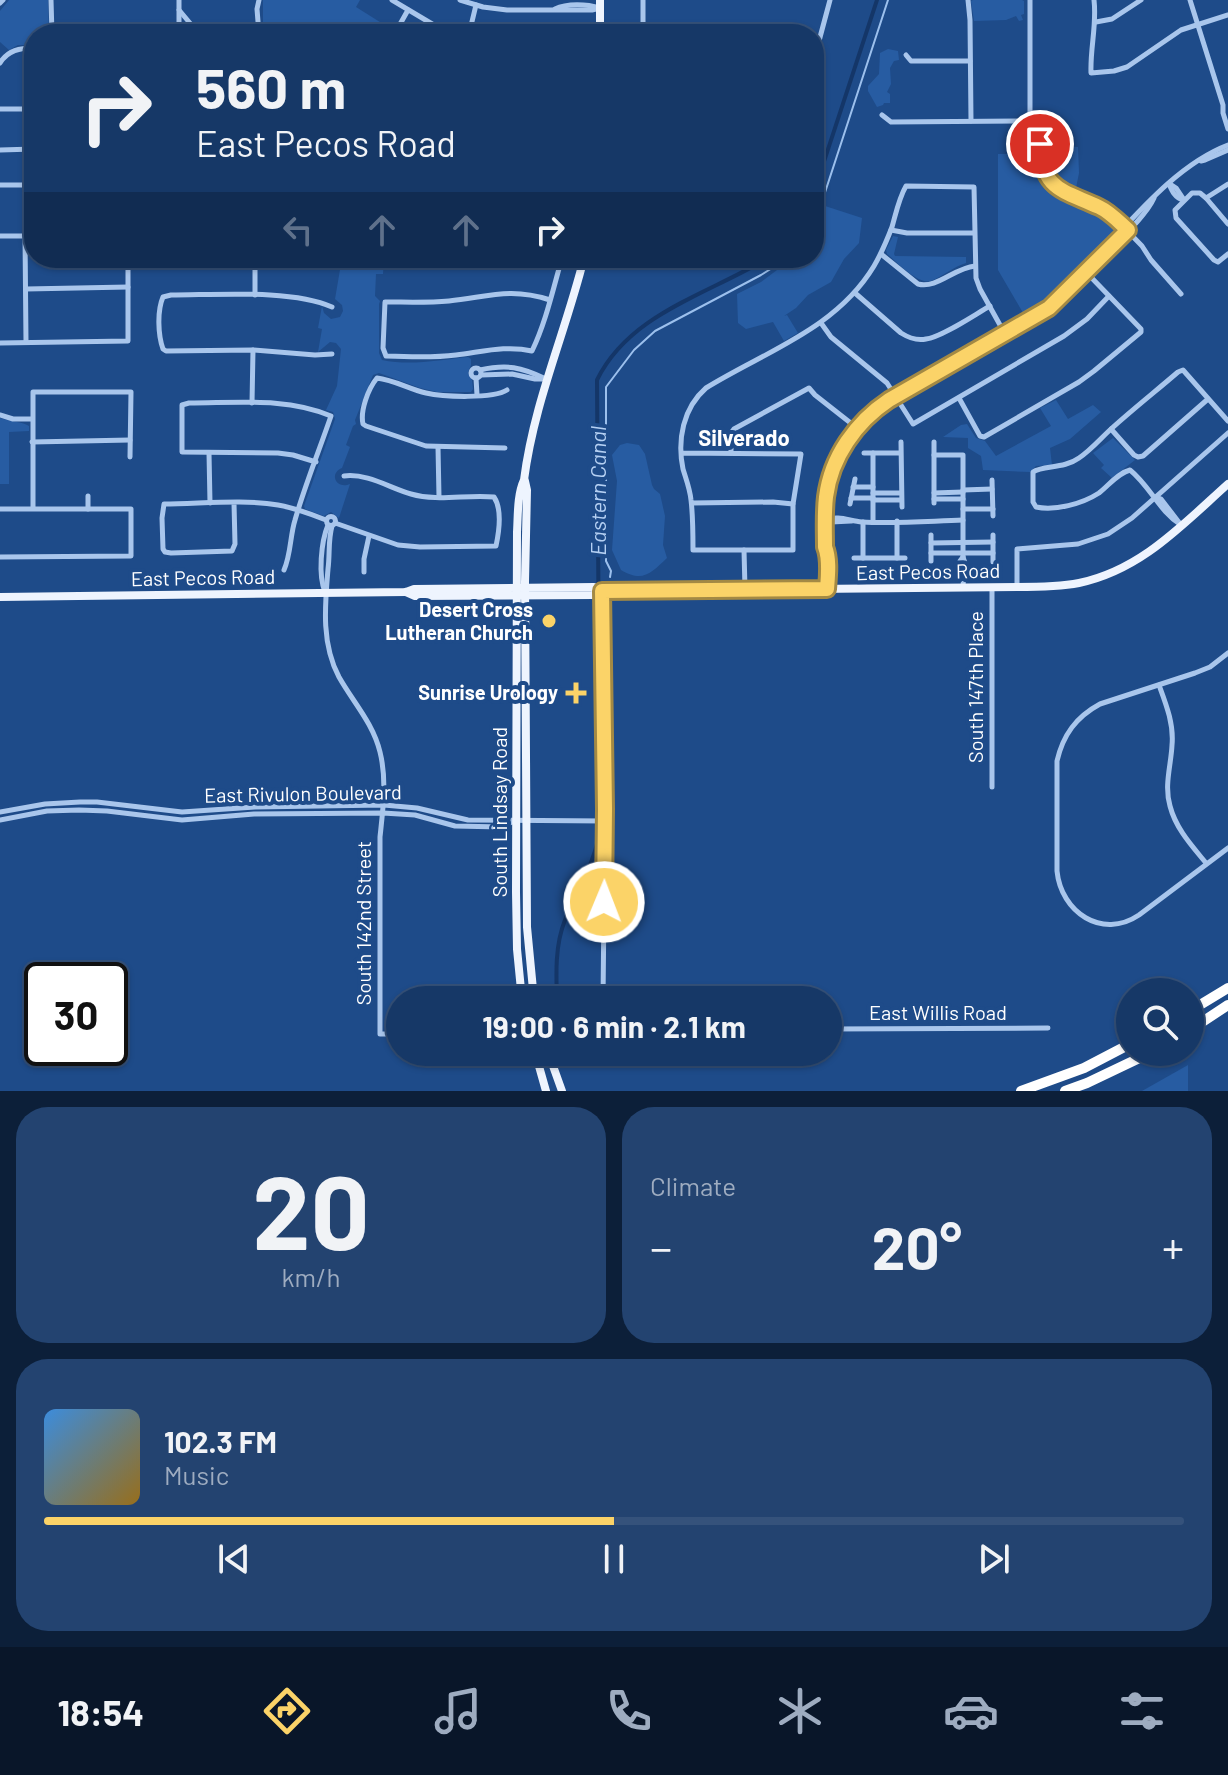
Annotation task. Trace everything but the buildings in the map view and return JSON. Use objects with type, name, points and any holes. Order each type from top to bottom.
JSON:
[{"type":"highway","points":[[1204,1003],[1228,985]]},
{"type":"highway","points":[[1204,1023],[1228,1008]]},
{"type":"highway","points":[[1021,1091],[1084,1068],[1116,1051]]},
{"type":"highway","points":[[1065,1091],[1123,1066]]},
{"type":"main road","name":"South Lindsay Road","points":[[532,986],[527,945],[521,821],[517,661],[527,490],[524,480],[546,379],[581,268]]},
{"type":"main road","name":"East Pecos Road","points":[[0,597],[406,592],[414,589],[521,592],[594,587],[600,591],[827,589],[963,583],[992,587],[1069,584],[1127,567],[1152,551],[1228,484]]},
{"type":"main road","name":"South Lindsay Road","points":[[521,592],[526,693],[517,949],[521,986]]},
{"type":"main road","points":[[517,661],[522,691],[526,693]]},
{"type":"main road","points":[[539,1066],[546,1091]]},
{"type":"main road","points":[[553,1066],[562,1091]]},
{"type":"street","points":[[51,0],[52,24]]},
{"type":"street","points":[[179,0],[179,24]]},
{"type":"street","points":[[258,24],[259,0]]},
{"type":"street","points":[[392,0],[432,24]]},
{"type":"street","points":[[460,0],[507,10],[600,4]]},
{"type":"street","points":[[643,0],[643,24]]},
{"type":"street","points":[[823,24],[829,0]]},
{"type":"street","points":[[968,0],[971,121]]},
{"type":"street","points":[[1030,0],[1031,121],[1040,144],[1044,172],[1064,192],[1106,211],[1142,246],[1181,294]]},
{"type":"street","points":[[1094,0],[1096,22],[1091,73],[1127,67],[1169,37],[1228,15]]},
{"type":"street","points":[[1096,22],[1112,19],[1141,0]]},
{"type":"street","points":[[1190,0],[1228,129]]},
{"type":"street","points":[[471,24],[476,5]]},
{"type":"street","points":[[179,10],[191,24]]},
{"type":"street","points":[[400,24],[408,10]]},
{"type":"street","points":[[0,63],[7,54],[24,49]]},
{"type":"street","points":[[906,55],[911,61],[970,61]]},
{"type":"street","points":[[1223,105],[1228,111]]},
{"type":"street","points":[[0,109],[24,109]]},
{"type":"street","points":[[882,115],[891,122],[1031,121]]},
{"type":"street","points":[[827,589],[827,488],[844,446],[857,428],[880,406],[1049,308],[1169,184],[1200,161],[1228,148]]},
{"type":"street","points":[[0,150],[24,149]]},
{"type":"street","points":[[1169,184],[1179,199],[1184,200]]},
{"type":"street","points":[[1206,198],[1228,184]]},
{"type":"street","points":[[0,185],[24,185]]},
{"type":"street","points":[[682,453],[801,454],[793,504],[793,550],[693,550],[692,503],[682,462],[682,453],[683,425],[701,393],[714,383],[793,341],[840,309],[855,293],[881,254],[906,186],[974,187],[975,266],[980,289],[1005,334]]},
{"type":"street","points":[[1228,224],[1206,198],[1196,192],[1176,207],[1175,214],[1211,256],[1218,262],[1228,254]]},
{"type":"street","points":[[891,230],[907,233],[974,233]]},
{"type":"street","points":[[0,236],[24,236]]},
{"type":"street","points":[[881,254],[921,285],[933,284],[965,267],[975,266]]},
{"type":"street","points":[[26,268],[26,342]]},
{"type":"street","points":[[0,343],[128,341],[128,268]]},
{"type":"street","points":[[255,268],[255,295]]},
{"type":"street","points":[[550,300],[513,292],[432,302],[385,302],[383,348],[386,356],[474,355],[506,348],[532,351],[550,300],[559,268]]},
{"type":"street","points":[[959,398],[980,436],[984,437],[1087,377],[1141,332],[1086,272]]},
{"type":"street","points":[[26,289],[128,287]]},
{"type":"street","points":[[855,293],[901,333],[919,340],[933,338],[990,306]]},
{"type":"street","points":[[332,307],[319,301],[255,295],[171,295],[163,297],[160,305],[160,343],[166,351],[253,350],[332,354]]},
{"type":"street","points":[[821,323],[831,337],[882,378],[913,424],[1064,336],[1087,319],[1109,296]]},
{"type":"street","points":[[252,403],[253,350]]},
{"type":"street","points":[[477,395],[478,371],[508,366],[546,379]]},
{"type":"street","points":[[1182,525],[1132,471],[1124,471],[1088,499],[1053,508],[1036,507],[1033,502],[1034,471],[1059,467],[1086,453],[1183,370],[1228,421]]},
{"type":"street","points":[[505,448],[438,447],[416,443],[363,424],[361,420],[377,378],[432,394],[499,395],[507,390]]},
{"type":"street","points":[[731,453],[731,433],[734,429],[809,388],[857,428]]},
{"type":"street","points":[[33,508],[33,392],[131,392],[130,457]]},
{"type":"street","points":[[1111,429],[1138,457],[1143,456],[1208,399]]},
{"type":"street","points":[[284,570],[291,532],[316,462],[331,416],[293,405],[182,405],[182,452],[278,453],[316,462]]},
{"type":"street","points":[[0,415],[32,419]]},
{"type":"street","points":[[1017,587],[1017,549],[1063,546],[1094,539],[1121,526],[1228,433]]},
{"type":"street","points":[[32,442],[130,440]]},
{"type":"street","points":[[853,487],[873,495],[901,500],[901,442]]},
{"type":"street","points":[[934,442],[934,498],[992,489]]},
{"type":"street","points":[[438,447],[439,497]]},
{"type":"street","points":[[209,453],[210,503]]},
{"type":"street","points":[[864,453],[900,453]]},
{"type":"street","points":[[873,453],[873,522]]},
{"type":"street","points":[[934,455],[963,455],[963,583]]},
{"type":"street","points":[[234,503],[235,544],[232,551],[165,552],[162,545],[164,504],[210,503],[234,503],[264,503],[298,510],[330,524],[408,546],[496,546],[499,507],[497,500],[491,497],[410,494],[358,475],[344,476]]},
{"type":"street","points":[[855,479],[850,501],[873,495]]},
{"type":"street","points":[[963,509],[993,512],[992,480]]},
{"type":"street","points":[[88,496],[88,509]]},
{"type":"street","points":[[692,503],[793,504]]},
{"type":"street","points":[[0,509],[131,509],[131,556],[0,557]]},
{"type":"street","points":[[825,520],[963,520]]},
{"type":"street","points":[[897,521],[897,558]]},
{"type":"street","points":[[863,522],[863,558]]},
{"type":"street","name":"South 142nd Street","points":[[330,524],[325,593],[326,635],[331,659],[376,738],[384,771],[379,878],[380,1034],[386,1034]]},
{"type":"street","points":[[931,535],[931,561]]},
{"type":"street","points":[[364,572],[369,536]]},
{"type":"street","points":[[931,543],[993,538],[993,562]]},
{"type":"street","points":[[744,550],[745,590]]},
{"type":"street","points":[[931,553],[993,553]]},
{"type":"street","points":[[854,558],[905,558]]},
{"type":"street","name":"South 147th Place","points":[[992,587],[992,787]]},
{"type":"street","points":[[600,591],[603,986]]},
{"type":"street","points":[[1228,653],[1210,667],[1100,704],[1080,718],[1066,735],[1057,769],[1057,871],[1069,904],[1085,918],[1118,924],[1134,919],[1228,848]]},
{"type":"street","points":[[1159,685],[1172,732],[1167,779],[1169,804],[1180,829],[1206,863]]},
{"type":"street","name":"East Rivulon Boulevard","points":[[0,812],[80,802],[182,812],[255,807],[384,805],[417,808],[468,820],[521,821]]},
{"type":"street","name":"East Rivulon Boulevard","points":[[0,820],[47,811],[79,810],[182,820],[254,814],[383,813],[415,815],[455,826],[501,827],[521,821]]},
{"type":"street","points":[[521,821],[604,821]]},
{"type":"street","name":"East Willis Road","points":[[842,1029],[1048,1028]]},
{"type":"shaded area","points":[[9,0],[48,0],[49,24],[24,24],[24,45],[9,50],[0,42],[0,11]]},
{"type":"shaded area","points":[[263,0],[360,0],[356,7],[383,24],[263,24]]},
{"type":"shaded area","points":[[973,0],[1022,0],[1023,20],[1019,21],[1016,16],[1006,20],[974,21]]},
{"type":"shaded area","points":[[888,49],[898,51],[899,60],[894,61],[890,68],[891,84],[887,92],[890,103],[877,107],[868,86],[879,74],[880,53]]},
{"type":"shaded area","points":[[1066,146],[1078,147],[1079,173],[1075,193],[1053,180],[1043,156]]},
{"type":"shaded area","points":[[998,154],[1037,154],[1039,168],[1051,186],[1101,210],[1120,227],[1065,288],[1026,318],[998,270]]},
{"type":"shaded area","points":[[824,206],[862,218],[859,243],[844,259],[831,282],[808,295],[784,316],[787,315],[798,333],[784,341],[773,322],[746,329],[738,323],[737,294],[780,268],[824,268]]},
{"type":"shaded area","points":[[893,236],[898,237],[895,256],[966,257],[966,263],[931,281],[920,280],[887,254]]},
{"type":"shaded area","points":[[340,268],[383,268],[383,274],[376,274],[375,296],[380,301],[379,353],[382,360],[414,362],[468,357],[471,359],[468,373],[473,389],[471,392],[437,392],[379,373],[373,375],[346,445],[350,447],[335,477],[341,485],[350,484],[339,518],[331,512],[324,516],[304,506],[335,419],[333,412],[326,410],[337,386],[341,349],[330,342],[318,352],[322,329],[318,328],[322,306],[331,319],[340,317],[342,305],[335,299]]},
{"type":"shaded area","points":[[1056,400],[1068,419],[1093,405],[1101,412],[1070,439],[1050,448],[1052,465],[1036,466],[1030,472],[983,470],[981,456],[968,448],[968,438],[943,437],[967,424],[976,438],[985,441],[996,456],[1051,426],[1040,408]]},
{"type":"shaded area","points":[[0,418],[29,426],[29,431],[9,432],[9,484],[0,484]]},
{"type":"shaded area","points":[[1113,438],[1135,460],[1112,478],[1101,468],[1104,465],[1093,453]]},
{"type":"shaded area","points":[[620,445],[639,445],[645,454],[652,485],[660,494],[665,516],[663,545],[667,558],[651,572],[641,576],[621,570],[612,550],[617,481],[612,455]]},
{"type":"shaded area","points":[[1186,1066],[1188,1066],[1188,1091],[1142,1091]]},
{"type":"waterway","name":"Eastern Canal","points":[[824,162],[877,0]]},
{"type":"waterway","points":[[824,195],[888,0]]},
{"type":"waterway","name":"Eastern Canal","points":[[557,986],[559,939],[591,863],[600,827],[597,380],[611,357],[650,321],[750,268]]},
{"type":"waterway","points":[[610,577],[611,571],[606,561],[606,387],[634,350],[655,331],[772,268]]},
{"type":"place","name":"Desert Cross Lutheran Church","points":[[549,621]]},
{"type":"place","name":"Sunrise Urology","points":[[576,693]]},
{"type":"district","name":"Silverado","points":[[744,438]]},
{"type":"route","points":[[604,902],[602,591],[827,589],[827,488],[834,466],[857,428],[889,400],[1049,308],[1128,230],[1106,211],[1056,186],[1044,172],[1040,144]]}]
